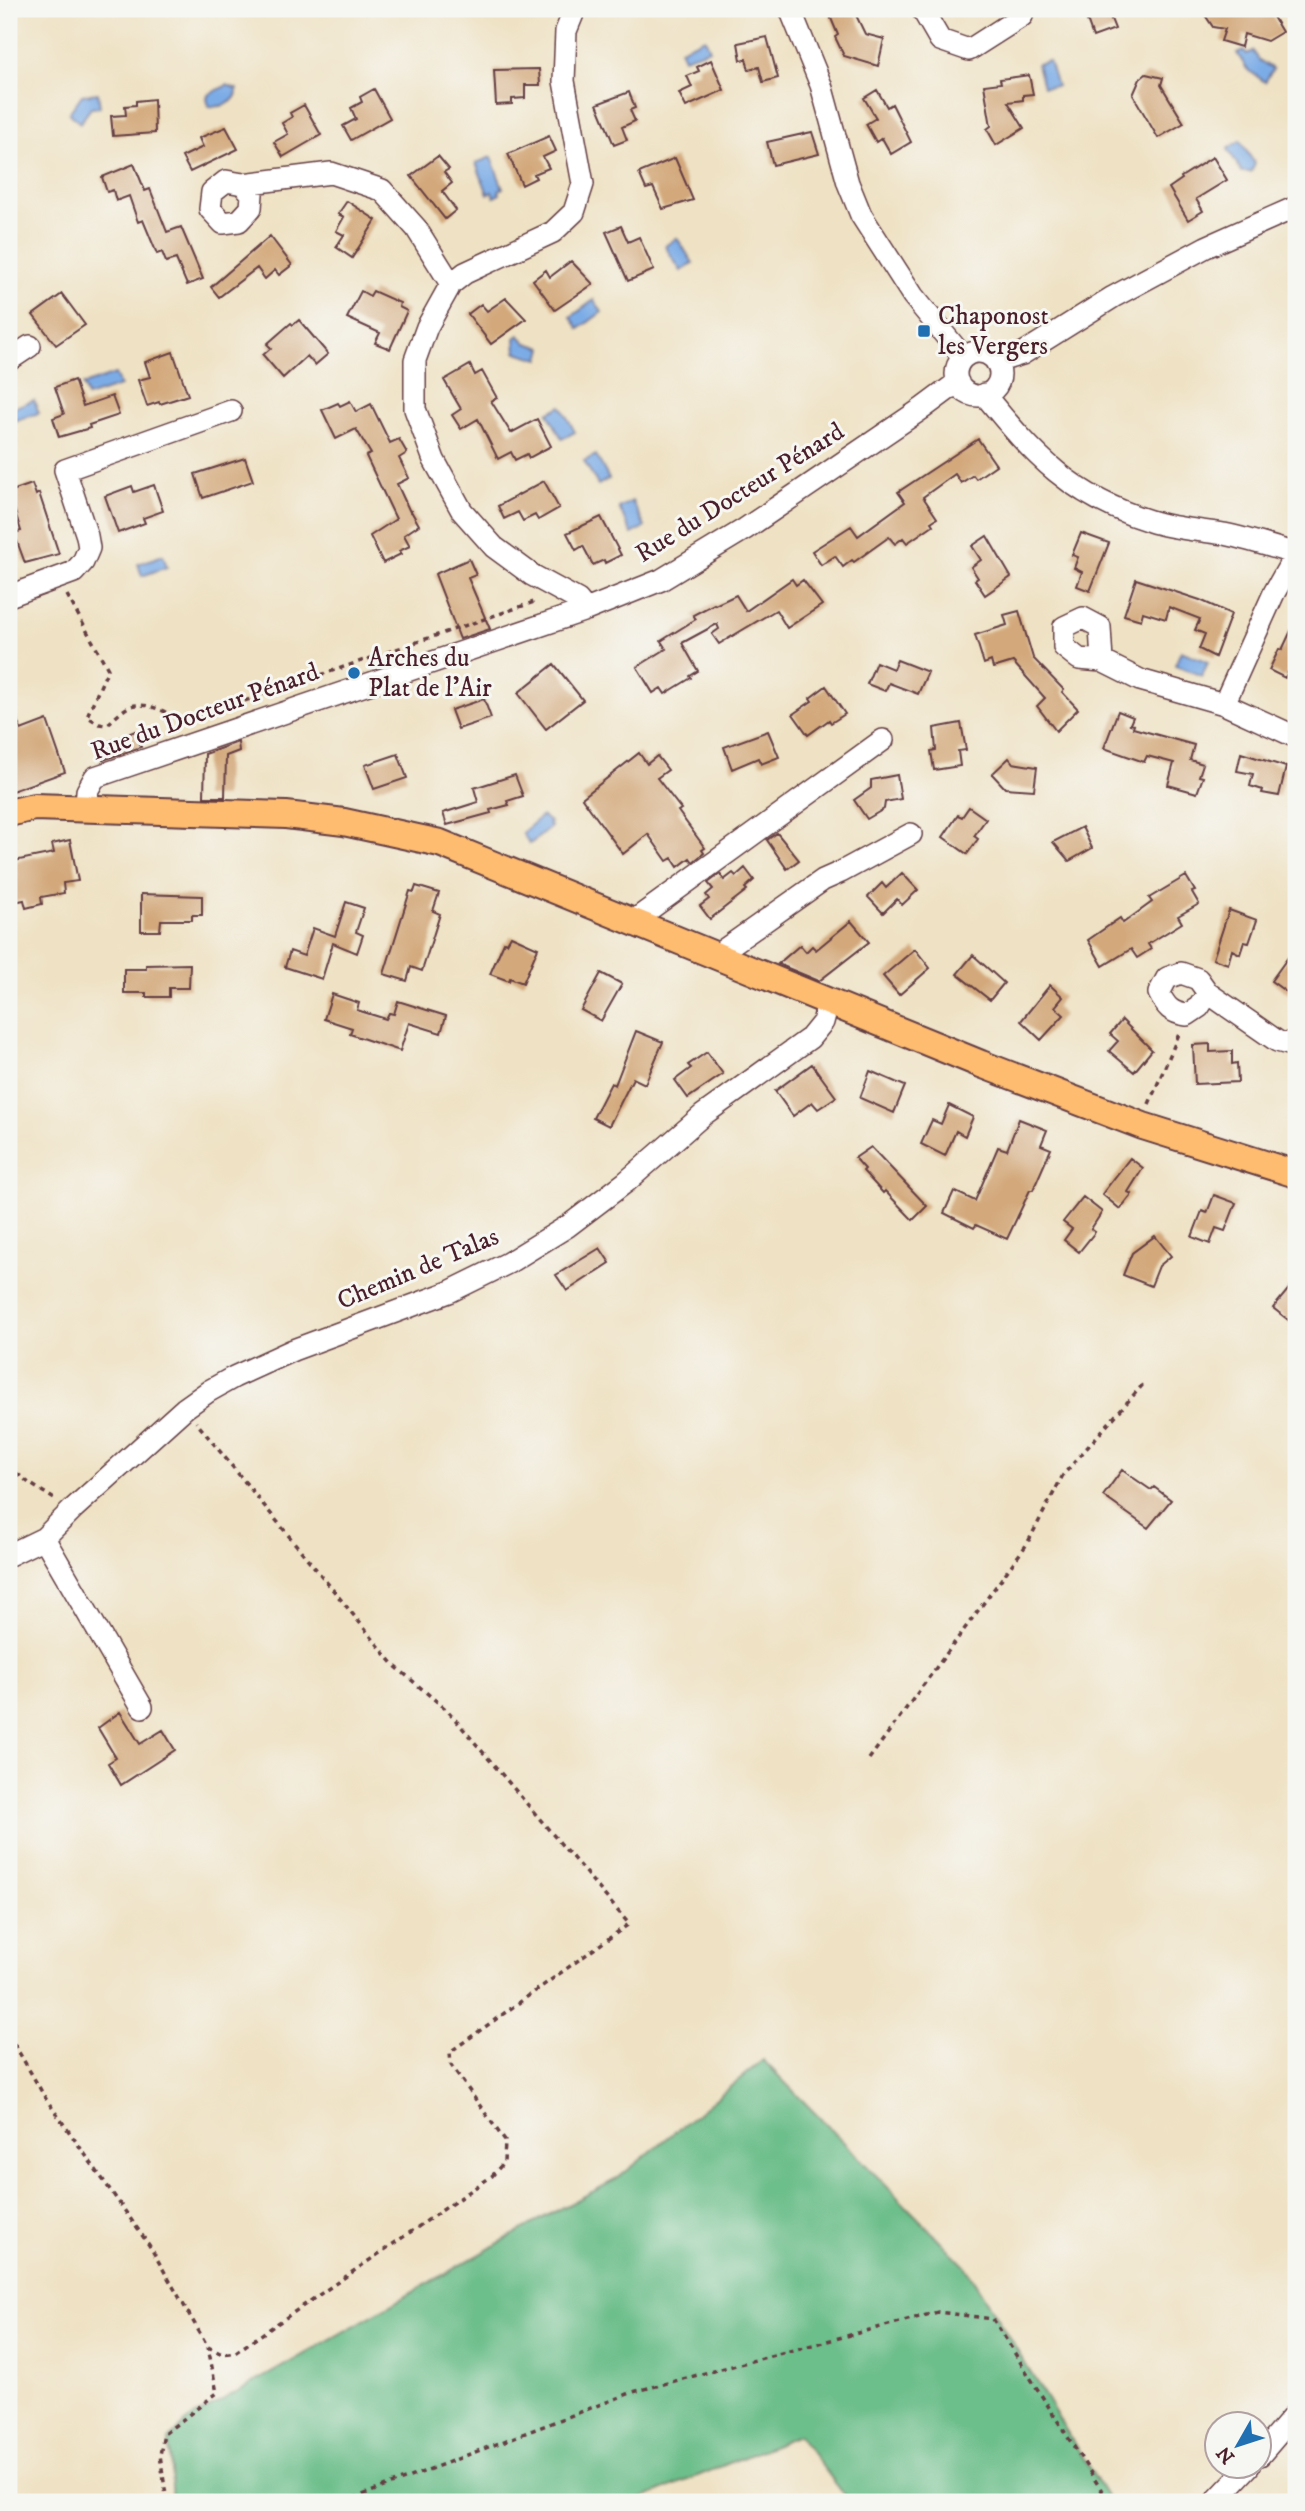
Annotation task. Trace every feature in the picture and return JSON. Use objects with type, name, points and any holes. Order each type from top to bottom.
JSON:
[{"type":"main road","points":[[9,813],[34,807],[286,815],[344,822],[440,843],[828,1003],[1143,1126],[1296,1174]]},
{"type":"street","points":[[575,9],[566,31],[564,81],[583,184],[574,212],[553,232],[465,274],[451,284],[427,327],[415,360],[415,409],[434,460],[462,511],[494,547],[532,575],[578,600],[586,610]]},
{"type":"street","points":[[790,9],[821,85],[848,183],[861,215],[913,296],[963,357]]},
{"type":"street","points":[[922,9],[940,40],[969,50],[1022,16]]},
{"type":"street","points":[[243,184],[331,173],[382,190],[416,228],[451,284]]},
{"type":"street","points":[[996,362],[1022,354],[1113,297],[1206,247],[1296,207]]},
{"type":"street","points":[[9,360],[30,346]]},
{"type":"street","points":[[969,353],[984,353],[996,362],[999,369],[996,385],[984,394],[969,393],[958,382],[958,365],[969,353]]},
{"type":"street","name":"Rue du Docteur Pénard","points":[[86,809],[87,791],[95,777],[586,610],[661,580],[745,529],[958,382]]},
{"type":"street","points":[[984,394],[1020,439],[1060,477],[1106,505],[1152,522],[1228,535],[1296,554],[1274,593],[1224,704]]},
{"type":"street","points":[[9,596],[74,572],[83,562],[89,548],[87,536],[65,470],[231,411]]},
{"type":"street","points":[[1102,661],[1140,680],[1224,704],[1296,737]]},
{"type":"street","points":[[632,922],[883,740]]},
{"type":"street","points":[[715,956],[823,880],[911,834]]},
{"type":"street","points":[[1208,993],[1199,1007],[1187,1015],[1176,1014],[1165,1006],[1159,993],[1167,978],[1181,973],[1198,979],[1208,993],[1277,1041],[1296,1046]]},
{"type":"street","name":"Chemin de Talas","points":[[9,1555],[44,1538],[185,1408],[234,1377],[293,1350],[449,1292],[508,1263],[568,1226],[626,1182],[703,1115],[810,1038],[823,1022],[828,1003]]},
{"type":"street","points":[[44,1538],[142,1707]]},
{"type":"street","points":[[1274,2438],[1296,2413]]},
{"type":"street","points":[[1215,2502],[1236,2480]]},
{"type":"path","points":[[58,578],[108,669],[88,716],[99,724],[106,724],[131,706],[143,705],[172,715],[183,722],[562,592]]},
{"type":"path","points":[[1150,1098],[1187,1015]]},
{"type":"path","points":[[869,1759],[1027,1544],[1063,1475],[1146,1381]]},
{"type":"path","points":[[185,1408],[396,1666],[448,1712],[629,1924],[450,2052],[451,2065],[505,2141],[504,2162],[492,2176],[236,2352],[222,2354],[208,2347]]},
{"type":"path","points":[[9,1467],[29,1483],[74,1508]]},
{"type":"path","points":[[9,2035],[46,2099],[149,2245],[208,2347],[217,2393],[164,2434],[160,2455],[167,2502]]},
{"type":"path","points":[[344,2502],[633,2392],[938,2312],[993,2319],[1109,2502]]},
{"type":"green space","points":[[763,2060],[965,2266],[1110,2502],[850,2502],[798,2435],[634,2502],[173,2502],[169,2440],[187,2421],[543,2218],[617,2179]]},
{"type":"water","points":[[705,38],[710,49],[684,58],[680,49]]},
{"type":"water","points":[[1243,50],[1247,54],[1253,51],[1259,60],[1273,69],[1265,82],[1247,69],[1237,53]]},
{"type":"water","points":[[1049,61],[1057,86],[1043,87],[1037,64]]},
{"type":"water","points":[[227,85],[237,89],[235,98],[223,105],[209,106],[208,95]]},
{"type":"water","points":[[98,93],[100,107],[91,108],[80,123],[69,113],[82,95]]},
{"type":"water","points":[[1240,141],[1255,164],[1251,172],[1242,172],[1228,149]]},
{"type":"water","points":[[491,157],[503,188],[499,190],[500,194],[494,197],[492,192],[488,194],[476,163]]},
{"type":"water","points":[[677,238],[693,263],[681,271],[665,246]]},
{"type":"water","points":[[594,300],[602,312],[579,329],[571,317]]},
{"type":"water","points":[[519,335],[527,343],[543,348],[540,359],[516,352],[515,338]]},
{"type":"water","points":[[115,374],[120,386],[87,397],[83,385]]},
{"type":"water","points":[[34,400],[39,413],[14,421],[10,409]]},
{"type":"water","points":[[561,406],[575,432],[562,439],[548,413]]},
{"type":"water","points":[[596,455],[609,479],[598,485],[584,461]]},
{"type":"water","points":[[632,501],[645,527],[632,534],[619,508]]},
{"type":"water","points":[[163,555],[167,567],[142,576],[138,564]]},
{"type":"water","points":[[1181,651],[1208,662],[1202,676],[1175,665]]},
{"type":"water","points":[[542,816],[550,822],[548,824],[551,827],[530,844],[522,833]]},
{"type":"building","points":[[853,9],[865,34],[884,39],[878,66],[844,56],[835,37],[838,35],[830,16]]},
{"type":"building","points":[[1083,9],[1107,9],[1115,29],[1093,37]]},
{"type":"building","points":[[1201,9],[1249,9],[1272,15],[1282,32],[1267,41],[1244,34],[1241,47],[1221,41],[1225,29],[1213,27]]},
{"type":"building","points":[[767,37],[778,78],[763,82],[759,67],[749,70],[746,59],[741,60],[738,43]]},
{"type":"building","points":[[711,60],[724,90],[686,107],[679,93],[692,87],[687,76],[699,71],[697,67]]},
{"type":"building","points":[[539,69],[540,85],[525,85],[525,98],[512,99],[512,104],[496,105],[494,70]]},
{"type":"building","points":[[1146,74],[1163,78],[1161,85],[1184,123],[1158,138],[1133,95],[1140,79]]},
{"type":"building","points":[[1029,75],[1033,94],[1023,95],[1023,100],[1008,102],[1024,128],[996,145],[987,129],[991,126],[984,85],[1001,83],[1000,79]]},
{"type":"building","points":[[374,89],[390,118],[351,140],[343,126],[356,119],[351,108],[362,102],[360,97]]},
{"type":"building","points":[[877,90],[887,107],[892,104],[911,142],[891,154],[882,138],[876,142],[866,124],[876,118],[864,98]]},
{"type":"building","points":[[629,92],[635,108],[630,110],[635,121],[622,127],[627,140],[614,145],[597,104]]},
{"type":"building","points":[[154,99],[155,133],[113,136],[111,116],[126,115],[125,106],[136,105],[136,101]]},
{"type":"building","points":[[304,105],[321,135],[283,157],[274,142],[288,134],[282,123],[292,117],[290,113]]},
{"type":"building","points":[[226,127],[238,149],[190,172],[182,157],[203,147],[199,138]]},
{"type":"building","points":[[812,132],[819,154],[773,165],[767,142]]},
{"type":"building","points":[[549,136],[556,151],[543,157],[549,168],[534,174],[536,178],[522,185],[508,154]]},
{"type":"building","points":[[438,156],[449,169],[444,172],[452,183],[442,191],[456,210],[445,219],[411,176]]},
{"type":"building","points":[[1213,157],[1227,180],[1196,199],[1203,211],[1188,220],[1169,188]]},
{"type":"building","points":[[675,158],[693,200],[663,209],[653,187],[646,189],[639,173]]},
{"type":"building","points":[[134,164],[145,191],[150,189],[167,232],[181,227],[203,279],[187,285],[176,259],[166,262],[162,252],[157,254],[143,220],[138,222],[129,196],[116,201],[113,190],[107,192],[102,177]]},
{"type":"building","points":[[347,201],[376,220],[352,258],[336,247],[344,235],[336,231],[344,217],[338,214]]},
{"type":"building","points":[[621,226],[628,242],[639,237],[654,270],[628,281],[606,232]]},
{"type":"building","points":[[270,236],[292,265],[279,275],[275,270],[265,279],[257,268],[219,297],[211,287]]},
{"type":"building","points":[[571,261],[593,284],[555,310],[533,280],[546,270],[550,277]]},
{"type":"building","points":[[361,291],[370,296],[373,291],[400,303],[399,307],[407,311],[390,349],[375,343],[380,333],[347,318]]},
{"type":"building","points":[[62,294],[85,325],[56,345],[33,315]]},
{"type":"building","points":[[506,298],[526,319],[491,344],[468,314],[481,304],[487,311]]},
{"type":"building","points":[[299,320],[328,354],[315,365],[307,356],[283,378],[263,355],[271,348],[267,344],[291,323],[293,325]]},
{"type":"building","points":[[173,352],[188,395],[147,406],[138,380],[150,377],[145,362]]},
{"type":"building","points":[[470,365],[475,375],[482,371],[497,398],[491,401],[511,433],[537,419],[551,446],[529,458],[527,454],[515,460],[511,452],[498,459],[478,419],[461,429],[452,415],[461,409],[444,380]]},
{"type":"building","points":[[74,380],[83,406],[112,396],[119,415],[89,425],[90,428],[59,437],[53,418],[64,414],[55,387]]},
{"type":"building","points":[[350,401],[356,412],[371,404],[390,443],[399,439],[407,453],[399,458],[409,478],[397,484],[419,525],[404,535],[410,546],[383,563],[370,536],[396,519],[366,456],[371,454],[356,429],[336,439],[322,410]]},
{"type":"building","points":[[978,439],[996,465],[976,479],[973,475],[961,483],[955,474],[923,497],[937,518],[931,522],[933,525],[907,543],[903,538],[895,544],[889,537],[843,567],[835,556],[821,565],[812,551],[851,526],[858,536],[905,502],[898,492]]},
{"type":"building","points":[[245,458],[253,481],[203,498],[195,474]]},
{"type":"building","points":[[544,481],[559,508],[538,520],[535,515],[523,521],[518,512],[504,519],[498,506]]},
{"type":"building","points":[[32,484],[36,495],[39,493],[59,554],[25,563],[14,533],[21,531],[9,492]]},
{"type":"building","points":[[154,485],[163,511],[143,518],[145,523],[118,533],[105,496],[132,486],[134,492]]},
{"type":"building","points":[[601,517],[621,555],[605,563],[604,560],[593,565],[583,546],[576,550],[567,533]]},
{"type":"building","points":[[1081,533],[1109,543],[1090,591],[1077,586],[1082,572],[1074,568],[1078,557],[1072,555]]},
{"type":"building","points":[[987,536],[1011,577],[985,595],[975,580],[978,578],[971,567],[981,560],[972,546]]},
{"type":"building","points":[[469,559],[476,575],[468,578],[490,629],[460,639],[435,574]]},
{"type":"building","points":[[792,579],[796,585],[803,580],[822,605],[787,628],[776,610],[719,644],[712,634],[719,629],[717,624],[682,643],[698,671],[665,694],[661,688],[653,693],[637,667],[666,649],[661,641],[696,619],[693,615],[714,604],[736,595],[746,611]]},
{"type":"building","points":[[1136,579],[1200,600],[1231,614],[1215,657],[1199,649],[1205,634],[1195,630],[1200,619],[1169,607],[1166,619],[1143,612],[1141,620],[1124,615]]},
{"type":"building","points":[[1019,611],[1033,658],[1078,709],[1056,731],[1037,706],[1045,698],[1013,662],[993,668],[991,661],[984,664],[975,635],[1007,625],[1004,615]]},
{"type":"building","points":[[1296,620],[1296,665],[1292,663],[1285,678],[1269,670]]},
{"type":"building","points":[[897,660],[928,672],[918,694],[889,683],[885,691],[867,684],[876,662],[893,669]]},
{"type":"building","points":[[554,664],[583,700],[546,729],[518,693]]},
{"type":"building","points":[[826,686],[845,714],[831,723],[829,720],[808,735],[793,714],[812,701],[810,698]]},
{"type":"building","points":[[484,699],[491,718],[458,729],[451,710]]},
{"type":"building","points":[[9,702],[21,730],[47,720],[65,772],[9,792]]},
{"type":"building","points":[[1118,711],[1133,717],[1130,724],[1134,725],[1133,728],[1194,745],[1190,760],[1203,764],[1199,776],[1203,777],[1197,793],[1168,785],[1174,763],[1147,756],[1144,762],[1104,748]]},
{"type":"building","points":[[961,723],[966,750],[958,751],[960,766],[934,770],[931,751],[936,750],[934,728]]},
{"type":"building","points":[[135,731],[141,747],[103,760],[98,746]]},
{"type":"building","points":[[768,731],[779,757],[761,764],[758,758],[732,769],[724,747]]},
{"type":"building","points":[[238,742],[239,751],[226,756],[225,797],[204,797],[205,754]]},
{"type":"building","points":[[639,753],[647,764],[657,756],[668,770],[657,778],[681,809],[678,811],[705,848],[702,850],[704,853],[693,862],[690,858],[678,867],[672,858],[667,861],[648,834],[623,854],[582,798]]},
{"type":"building","points":[[1241,753],[1286,767],[1279,796],[1262,793],[1263,790],[1250,786],[1253,774],[1237,771]]},
{"type":"building","points":[[398,754],[407,778],[374,789],[365,765]]},
{"type":"building","points":[[1009,758],[1013,763],[1037,767],[1034,790],[1005,788],[992,774]]},
{"type":"building","points":[[515,775],[523,796],[507,801],[509,805],[490,810],[491,813],[447,825],[443,813],[478,802],[474,788]]},
{"type":"building","points":[[897,775],[901,799],[885,802],[884,809],[867,819],[854,800],[871,788],[871,780]]},
{"type":"building","points":[[969,807],[986,819],[974,836],[978,839],[967,854],[943,837],[958,815],[962,817]]},
{"type":"building","points":[[1082,827],[1092,848],[1069,861],[1053,842]]},
{"type":"building","points":[[777,833],[799,860],[787,869],[767,840]]},
{"type":"building","points":[[70,840],[78,881],[63,883],[64,893],[41,897],[42,904],[26,908],[24,900],[9,903],[9,862],[54,853],[52,844]]},
{"type":"building","points":[[745,868],[754,880],[745,888],[747,890],[710,919],[700,906],[709,899],[706,895],[713,889],[708,883],[720,874],[724,880],[733,873],[736,876]]},
{"type":"building","points":[[902,873],[918,890],[902,905],[897,899],[883,913],[868,897],[882,883],[886,888]]},
{"type":"building","points":[[1186,876],[1199,904],[1178,916],[1182,923],[1148,944],[1151,949],[1137,958],[1131,949],[1103,966],[1088,940],[1120,918],[1123,923],[1152,902],[1149,898]]},
{"type":"building","points":[[416,886],[439,893],[433,911],[440,914],[422,971],[411,967],[407,981],[384,974],[410,891],[414,892]]},
{"type":"building","points":[[141,894],[202,896],[202,915],[192,915],[192,920],[161,920],[160,931],[141,931]]},
{"type":"building","points":[[346,902],[364,908],[356,932],[363,935],[357,953],[333,943],[322,979],[285,967],[290,951],[304,956],[313,928],[335,936]]},
{"type":"building","points":[[1229,910],[1257,920],[1249,943],[1244,942],[1240,954],[1232,950],[1228,964],[1213,959]]},
{"type":"building","points":[[851,921],[869,942],[819,981],[778,964],[800,945],[806,952],[812,946],[816,950]]},
{"type":"building","points":[[511,936],[538,948],[523,983],[490,974],[504,942],[507,943]]},
{"type":"building","points":[[1296,946],[1296,999],[1271,981]]},
{"type":"building","points":[[915,949],[930,968],[899,995],[883,976]]},
{"type":"building","points":[[973,955],[1004,983],[990,1000],[957,974]]},
{"type":"building","points":[[190,964],[189,988],[169,988],[169,997],[124,993],[124,969],[146,969],[146,965]]},
{"type":"building","points":[[601,973],[622,984],[601,1021],[581,1010]]},
{"type":"building","points":[[1050,985],[1063,997],[1055,1007],[1064,1015],[1041,1040],[1021,1021]]},
{"type":"building","points":[[332,994],[359,1003],[357,1010],[386,1019],[389,1013],[394,1014],[398,1001],[446,1016],[441,1033],[409,1023],[400,1051],[350,1034],[352,1028],[324,1019]]},
{"type":"building","points":[[1122,1020],[1152,1050],[1134,1072],[1109,1051],[1118,1041],[1110,1034]]},
{"type":"building","points":[[636,1031],[663,1042],[645,1084],[633,1078],[609,1126],[593,1118],[611,1083],[615,1085]]},
{"type":"building","points":[[1210,1044],[1210,1052],[1232,1051],[1232,1064],[1237,1063],[1238,1082],[1195,1084],[1193,1045]]},
{"type":"building","points":[[707,1052],[723,1074],[688,1098],[675,1080],[691,1068],[688,1065]]},
{"type":"building","points":[[812,1064],[836,1097],[818,1109],[812,1102],[793,1116],[775,1091]]},
{"type":"building","points":[[870,1071],[905,1086],[894,1113],[860,1098]]},
{"type":"building","points":[[949,1105],[973,1117],[965,1136],[956,1131],[945,1156],[921,1144],[932,1120],[941,1124]]},
{"type":"building","points":[[1019,1119],[1047,1130],[1041,1145],[1051,1149],[1007,1239],[976,1225],[974,1228],[944,1213],[954,1191],[975,1201],[998,1147],[1007,1150]]},
{"type":"building","points":[[871,1147],[927,1206],[913,1220],[885,1191],[883,1193],[855,1158]]},
{"type":"building","points":[[1130,1158],[1143,1168],[1128,1192],[1132,1194],[1120,1209],[1102,1194]]},
{"type":"building","points":[[1214,1195],[1236,1203],[1225,1231],[1216,1228],[1210,1244],[1192,1237],[1202,1211],[1207,1213]]},
{"type":"building","points":[[1083,1197],[1102,1212],[1091,1229],[1095,1232],[1079,1252],[1064,1240],[1072,1229],[1063,1222]]},
{"type":"building","points":[[1155,1236],[1171,1256],[1159,1266],[1151,1286],[1123,1275],[1132,1253]]},
{"type":"building","points":[[600,1248],[610,1263],[567,1291],[556,1275]]},
{"type":"building","points":[[1296,1280],[1296,1326],[1273,1308]]},
{"type":"building","points":[[1122,1470],[1151,1490],[1154,1487],[1171,1500],[1148,1528],[1103,1496]]},
{"type":"building","points":[[120,1712],[140,1744],[163,1730],[175,1750],[121,1785],[108,1763],[116,1758],[98,1728]]},
{"type":"place","name":"Chaponost les Vergers","points":[[924,331]]},
{"type":"place","name":"Arches du Plat de l'Air","points":[[354,673]]}]
